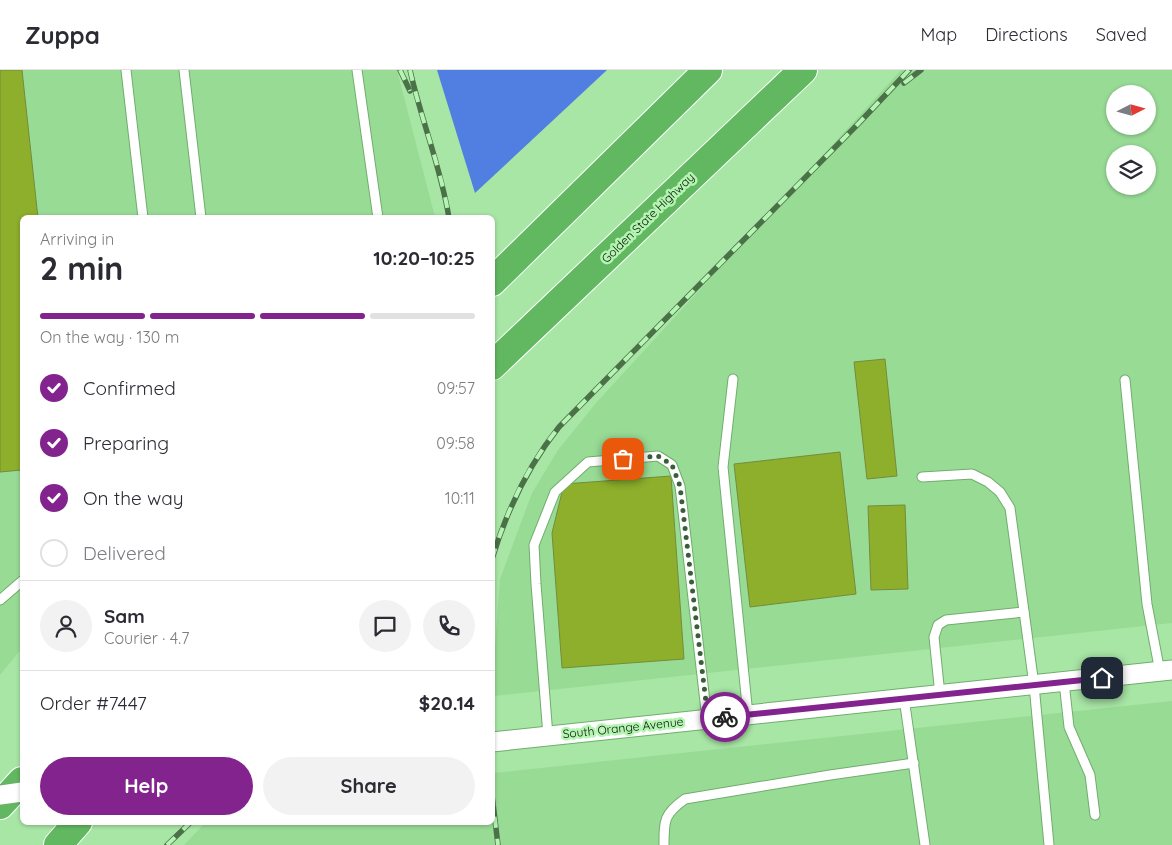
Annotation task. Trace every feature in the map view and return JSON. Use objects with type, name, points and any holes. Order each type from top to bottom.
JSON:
[{"type":"highway","points":[[495,279],[708,70]]},
{"type":"highway","name":"Golden State Highway","points":[[495,363],[802,70]]},
{"type":"highway","points":[[0,805],[20,783]]},
{"type":"highway","points":[[58,845],[75,825]]},
{"type":"street","name":"South Orange Avenue","points":[[495,742],[1166,671]]},
{"type":"street","points":[[0,794],[20,792]]},
{"type":"lane","points":[[126,70],[143,215]]},
{"type":"lane","points":[[184,70],[201,215]]},
{"type":"lane","points":[[357,70],[378,215]]},
{"type":"lane","points":[[733,379],[724,466],[748,715]]},
{"type":"lane","points":[[1125,380],[1147,604],[1166,671]]},
{"type":"lane","points":[[548,736],[534,545],[555,492],[588,462],[658,456],[672,465],[680,486],[708,719]]},
{"type":"lane","points":[[922,477],[972,474],[988,482],[1000,492],[1010,508],[1034,685],[1049,845]]},
{"type":"lane","points":[[0,600],[20,583]]},
{"type":"lane","points":[[940,695],[934,637],[938,625],[946,620],[1024,612]]},
{"type":"lane","points":[[1064,682],[1069,728],[1090,775],[1096,816]]},
{"type":"lane","points":[[904,698],[925,845]]},
{"type":"lane","points":[[664,845],[664,827],[667,816],[674,806],[685,799],[914,763]]},
{"type":"shaded area","points":[[0,70],[397,70],[434,215],[20,215],[20,650],[0,675]]},
{"type":"shaded area","points":[[901,70],[1172,70],[1172,623],[495,696],[495,648],[500,579],[532,493],[558,450],[596,403]]},
{"type":"shaded area","points":[[1172,701],[1172,845],[184,845],[203,825],[495,825],[495,773]]},
{"type":"water","points":[[437,70],[607,70],[475,193]]},
{"type":"building","points":[[0,70],[22,70],[38,215],[20,215],[20,470],[0,472]]},
{"type":"building","points":[[885,359],[897,476],[867,479],[854,362]]},
{"type":"building","points":[[840,452],[856,594],[750,607],[734,464]]},
{"type":"building","points":[[671,476],[684,659],[562,668],[552,533],[564,484]]},
{"type":"building","points":[[905,505],[908,589],[871,590],[868,506]]},
{"type":"railway","points":[[400,70],[410,91]]},
{"type":"railway","points":[[410,70],[441,180],[448,215]]},
{"type":"railway","points":[[495,550],[504,523],[519,490],[537,458],[559,427],[909,70]]},
{"type":"railway","points":[[904,83],[921,70]]},
{"type":"railway","points":[[495,820],[498,845]]},
{"type":"railway","points":[[167,845],[188,825]]},
{"type":"way so far","points":[[623,459],[658,456],[672,465],[680,486],[708,719],[725,717]]},
{"type":"route","points":[[725,717],[1102,678]]}]
